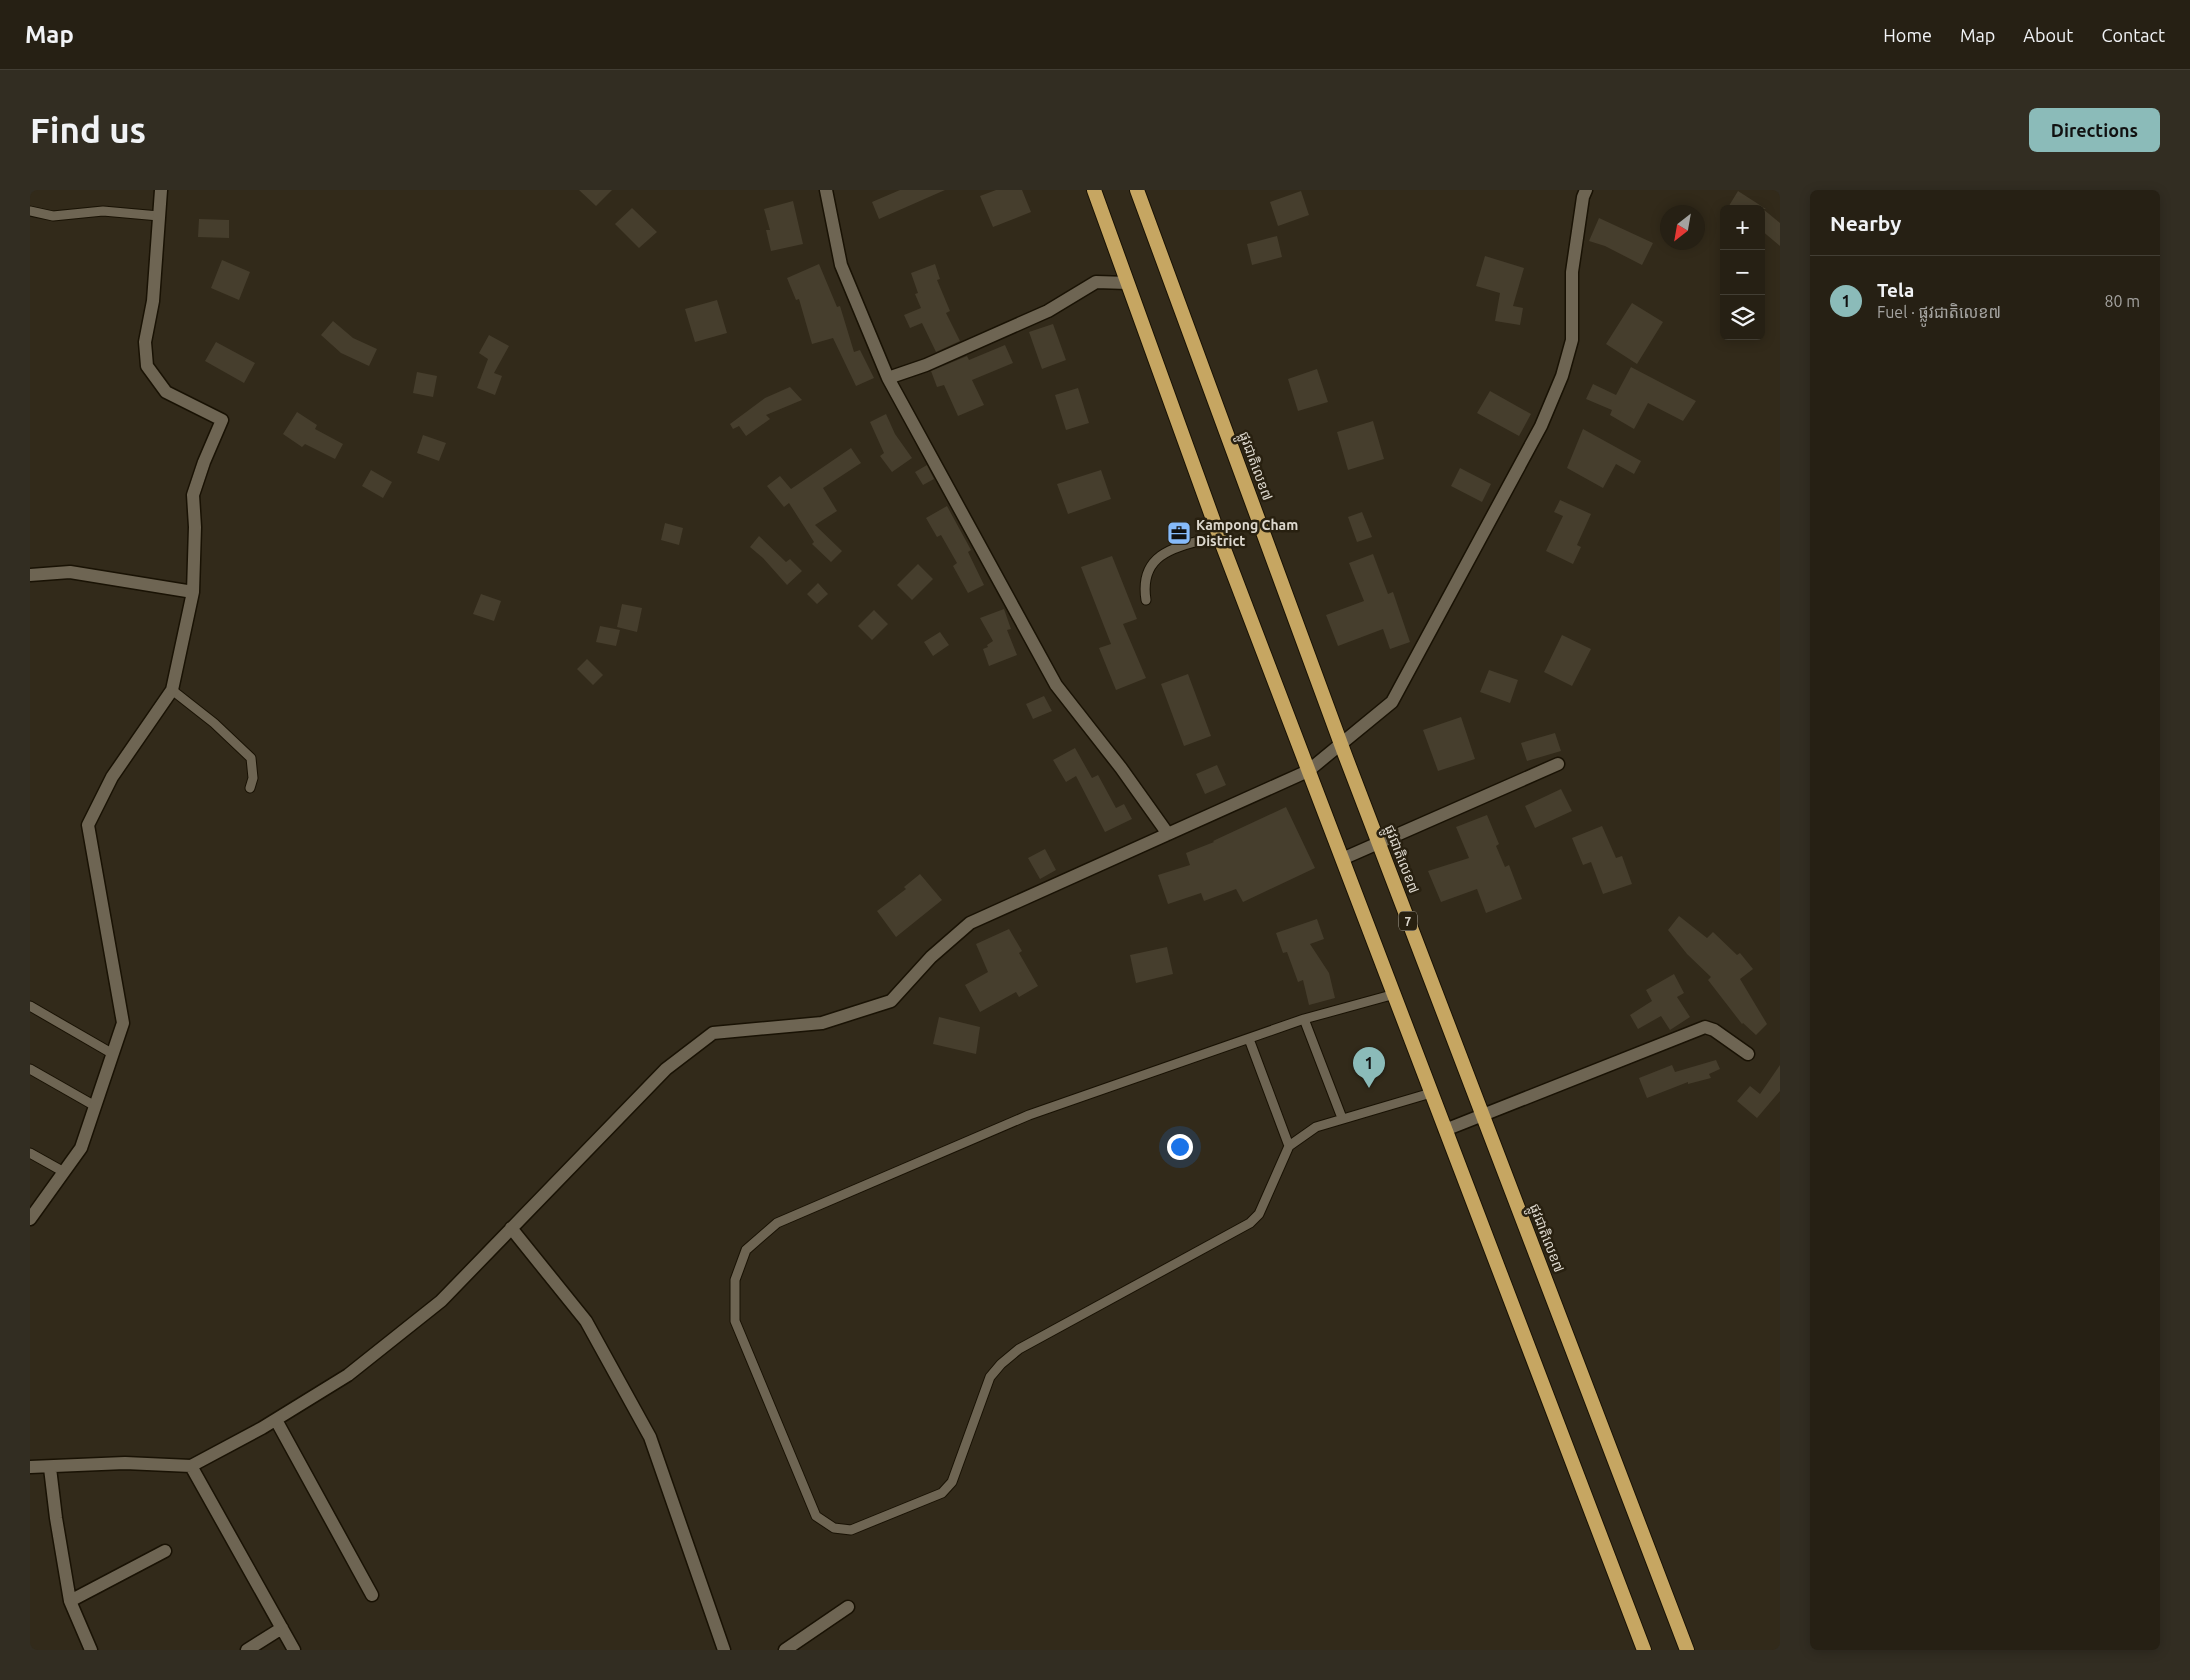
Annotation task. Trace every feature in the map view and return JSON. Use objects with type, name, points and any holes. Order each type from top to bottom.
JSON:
[{"type":"highway","points":[[1094,190],[1219,536],[1644,1650]]},
{"type":"highway","name":"ផ្លូវជាតិលេខ៧","points":[[1137,190],[1345,754],[1687,1650]]},
{"type":"street","points":[[30,1219],[81,1148],[123,1022],[88,825],[112,778],[172,690],[193,592],[195,527],[193,495],[214,436],[222,420],[166,392],[148,366],[145,342],[153,301],[161,190]]},
{"type":"street","points":[[826,190],[841,265],[888,378],[1056,685],[1121,768],[1168,834]]},
{"type":"street","points":[[30,1467],[50,1468],[125,1463],[191,1466],[276,1420],[348,1375],[441,1301],[666,1069],[714,1033],[822,1023],[891,1001],[931,957],[970,923],[1308,772],[1392,702],[1541,426],[1562,376],[1572,340],[1572,272],[1583,197],[1586,190]]},
{"type":"street","points":[[888,378],[926,364],[1048,311],[1096,282],[1128,283]]},
{"type":"street","points":[[30,575],[70,572],[193,592]]},
{"type":"street","points":[[1342,859],[1558,764]]},
{"type":"street","points":[[1445,1130],[1705,1028],[1714,1030],[1748,1054]]},
{"type":"street","points":[[510,1228],[586,1321],[650,1437],[724,1650]]},
{"type":"street","points":[[276,1420],[372,1594]]},
{"type":"street","points":[[191,1466],[294,1650]]},
{"type":"street","points":[[50,1468],[56,1518],[70,1601],[91,1650]]},
{"type":"street","points":[[70,1601],[165,1550]]},
{"type":"street","points":[[785,1650],[848,1607]]},
{"type":"street","points":[[247,1650],[282,1628]]},
{"type":"lane","points":[[30,210],[54,216],[103,212],[159,216]]},
{"type":"lane","points":[[1146,600],[1144,587],[1148,571],[1156,560],[1169,550],[1219,536]]},
{"type":"lane","points":[[172,690],[214,723],[251,758],[252,778],[250,788]]},
{"type":"lane","points":[[1395,994],[1304,1019],[1029,1114],[776,1222],[746,1250],[735,1280],[735,1321],[816,1516],[834,1528],[851,1530],[942,1493],[952,1482],[990,1377],[1001,1364],[1019,1349],[1250,1223],[1259,1214],[1289,1146],[1316,1127],[1431,1093]]},
{"type":"lane","points":[[30,1006],[113,1054]]},
{"type":"lane","points":[[1304,1019],[1342,1118]]},
{"type":"lane","points":[[1249,1039],[1289,1146]]},
{"type":"lane","points":[[30,1069],[95,1106]]},
{"type":"lane","points":[[30,1153],[64,1172]]},
{"type":"building","points":[[579,190],[612,190],[596,206]]},
{"type":"building","points":[[900,190],[945,190],[879,219],[872,202]]},
{"type":"building","points":[[996,190],[1022,190],[1031,212],[993,227],[980,196]]},
{"type":"building","points":[[1301,191],[1309,215],[1278,226],[1270,202]]},
{"type":"building","points":[[1738,191],[1760,205],[1729,205]]},
{"type":"building","points":[[793,201],[803,244],[771,251],[766,230],[770,230],[764,209]]},
{"type":"building","points":[[632,208],[657,232],[639,248],[615,224]]},
{"type":"building","points":[[1765,211],[1780,223],[1780,246],[1765,233]]},
{"type":"building","points":[[1599,218],[1653,243],[1642,265],[1605,246],[1589,241]]},
{"type":"building","points":[[199,219],[229,220],[229,238],[198,237]]},
{"type":"building","points":[[1277,236],[1282,257],[1252,265],[1247,244]]},
{"type":"building","points":[[1485,256],[1524,268],[1513,306],[1523,308],[1520,325],[1495,321],[1500,293],[1476,286]]},
{"type":"building","points":[[222,260],[250,272],[239,300],[211,288]]},
{"type":"building","points":[[819,264],[837,307],[840,306],[854,352],[860,350],[874,378],[856,386],[833,338],[812,344],[799,299],[796,300],[787,278]]},
{"type":"building","points":[[935,264],[940,279],[937,280],[950,311],[946,313],[960,341],[936,352],[922,323],[910,328],[904,315],[921,308],[915,294],[918,293],[911,273]]},
{"type":"building","points":[[717,300],[727,333],[695,342],[685,309]]},
{"type":"building","points":[[1632,303],[1663,322],[1637,364],[1606,344]]},
{"type":"building","points":[[333,321],[353,338],[377,349],[369,366],[341,353],[321,335]]},
{"type":"building","points":[[1053,324],[1066,360],[1042,369],[1029,332]]},
{"type":"building","points":[[489,335],[509,346],[494,373],[502,376],[495,395],[477,388],[488,359],[479,353]]},
{"type":"building","points":[[216,342],[255,363],[244,383],[205,361]]},
{"type":"building","points":[[1005,345],[1013,363],[972,380],[984,405],[958,416],[944,385],[937,387],[931,371],[967,356],[969,360]]},
{"type":"building","points":[[1631,367],[1696,401],[1683,421],[1648,403],[1634,429],[1610,415],[1612,410],[1586,399],[1593,384],[1616,395]]},
{"type":"building","points":[[1317,369],[1328,402],[1298,411],[1288,379]]},
{"type":"building","points":[[417,372],[437,376],[433,397],[413,393]]},
{"type":"building","points":[[790,387],[802,400],[766,415],[770,419],[746,436],[739,426],[733,429],[730,424],[765,398]]},
{"type":"building","points":[[1078,388],[1089,423],[1066,430],[1055,395]]},
{"type":"building","points":[[1490,391],[1531,414],[1519,436],[1477,413]]},
{"type":"building","points":[[297,412],[317,425],[315,429],[343,444],[335,459],[305,444],[302,447],[283,434]]},
{"type":"building","points":[[886,414],[895,434],[912,458],[892,472],[880,456],[884,453],[870,422]]},
{"type":"building","points":[[1373,421],[1384,459],[1348,470],[1337,432]]},
{"type":"building","points":[[1583,429],[1641,461],[1634,474],[1616,464],[1603,488],[1567,468]]},
{"type":"building","points":[[423,435],[446,443],[439,461],[417,453]]},
{"type":"building","points":[[851,448],[861,463],[823,488],[837,511],[815,525],[842,551],[831,562],[812,544],[814,542],[789,503],[784,507],[767,486],[780,476],[791,489]]},
{"type":"building","points":[[927,465],[934,479],[923,485],[915,472]]},
{"type":"building","points":[[1460,468],[1491,484],[1482,502],[1451,486]]},
{"type":"building","points":[[371,470],[392,482],[383,498],[362,486]]},
{"type":"building","points":[[1101,470],[1111,499],[1068,514],[1057,484]]},
{"type":"building","points":[[1560,500],[1591,514],[1577,545],[1581,547],[1573,564],[1546,551],[1563,516],[1554,512]]},
{"type":"building","points":[[947,506],[971,550],[968,552],[984,585],[968,593],[953,566],[957,563],[941,535],[937,537],[926,518]]},
{"type":"building","points":[[1362,512],[1372,537],[1357,542],[1348,517]]},
{"type":"building","points":[[665,523],[683,528],[679,545],[661,540]]},
{"type":"building","points":[[759,536],[786,562],[790,559],[802,571],[787,585],[763,558],[750,547]]},
{"type":"building","points":[[1373,554],[1388,594],[1393,592],[1410,642],[1390,649],[1383,629],[1338,646],[1326,615],[1364,601],[1349,563]]},
{"type":"building","points":[[1112,556],[1137,619],[1123,624],[1146,678],[1116,690],[1099,648],[1111,644],[1081,567]]},
{"type":"building","points":[[918,564],[933,579],[912,600],[897,585]]},
{"type":"building","points":[[818,583],[828,594],[817,604],[807,594]]},
{"type":"building","points":[[481,594],[501,601],[494,621],[473,614]]},
{"type":"building","points":[[622,604],[642,608],[637,632],[617,627]]},
{"type":"building","points":[[1004,609],[1011,629],[1007,630],[1017,655],[989,666],[983,649],[988,647],[987,645],[993,641],[980,618]]},
{"type":"building","points":[[874,610],[888,624],[872,640],[858,626]]},
{"type":"building","points":[[600,626],[620,630],[616,646],[596,642]]},
{"type":"building","points":[[940,632],[949,645],[933,656],[924,642]]},
{"type":"building","points":[[1562,635],[1591,649],[1572,686],[1544,672]]},
{"type":"building","points":[[587,659],[603,675],[593,685],[577,669]]},
{"type":"building","points":[[1489,670],[1518,680],[1510,703],[1480,692]]},
{"type":"building","points":[[1188,674],[1211,736],[1184,746],[1161,684]]},
{"type":"building","points":[[1044,696],[1052,711],[1033,719],[1026,704]]},
{"type":"building","points":[[1461,717],[1475,759],[1438,771],[1423,730]]},
{"type":"building","points":[[1555,733],[1561,751],[1527,761],[1521,743]]},
{"type":"building","points":[[1075,748],[1092,778],[1098,775],[1116,808],[1124,804],[1132,819],[1105,832],[1076,776],[1066,782],[1053,760]]},
{"type":"building","points":[[1217,765],[1226,785],[1205,794],[1196,774]]},
{"type":"building","points":[[1561,789],[1572,811],[1535,828],[1525,806]]},
{"type":"building","points":[[1286,807],[1315,868],[1243,902],[1236,889],[1204,901],[1201,893],[1168,904],[1158,875],[1190,865],[1186,853],[1214,842]]},
{"type":"building","points":[[1487,815],[1499,844],[1496,846],[1505,867],[1509,865],[1522,899],[1486,913],[1477,889],[1441,902],[1428,871],[1469,858],[1456,827]]},
{"type":"building","points":[[1602,826],[1616,858],[1622,856],[1632,884],[1603,894],[1591,862],[1583,865],[1572,838]]},
{"type":"building","points":[[1045,849],[1056,870],[1040,879],[1028,858]]},
{"type":"building","points":[[920,874],[942,900],[896,937],[877,911],[906,889],[904,887]]},
{"type":"building","points":[[1679,916],[1707,938],[1713,932],[1737,955],[1740,953],[1753,969],[1740,979],[1767,1024],[1756,1035],[1742,1024],[1708,980],[1711,977],[1687,954],[1668,930]]},
{"type":"building","points":[[1317,919],[1324,939],[1310,944],[1329,973],[1335,998],[1309,1005],[1303,980],[1298,982],[1287,952],[1283,953],[1276,933]]},
{"type":"building","points":[[1009,929],[1022,951],[1019,953],[1038,986],[1019,997],[1016,992],[980,1012],[965,985],[988,972],[976,944]]},
{"type":"building","points":[[1167,947],[1173,974],[1136,983],[1130,955]]},
{"type":"building","points":[[1674,974],[1684,993],[1677,997],[1690,1017],[1670,1030],[1661,1016],[1638,1029],[1630,1015],[1652,1001],[1646,990]]},
{"type":"building","points":[[939,1017],[980,1027],[976,1054],[933,1044]]},
{"type":"building","points":[[1716,1060],[1720,1069],[1709,1074],[1711,1078],[1688,1084],[1688,1082],[1647,1098],[1639,1078],[1672,1065],[1675,1072]]},
{"type":"building","points":[[1780,1065],[1780,1091],[1757,1118],[1737,1101],[1750,1086],[1760,1094]]},
{"type":"place","name":"Kampong Cham District","points":[[1179,533]]},
{"type":"place","name":"Tela","points":[[1369,1088]]}]
